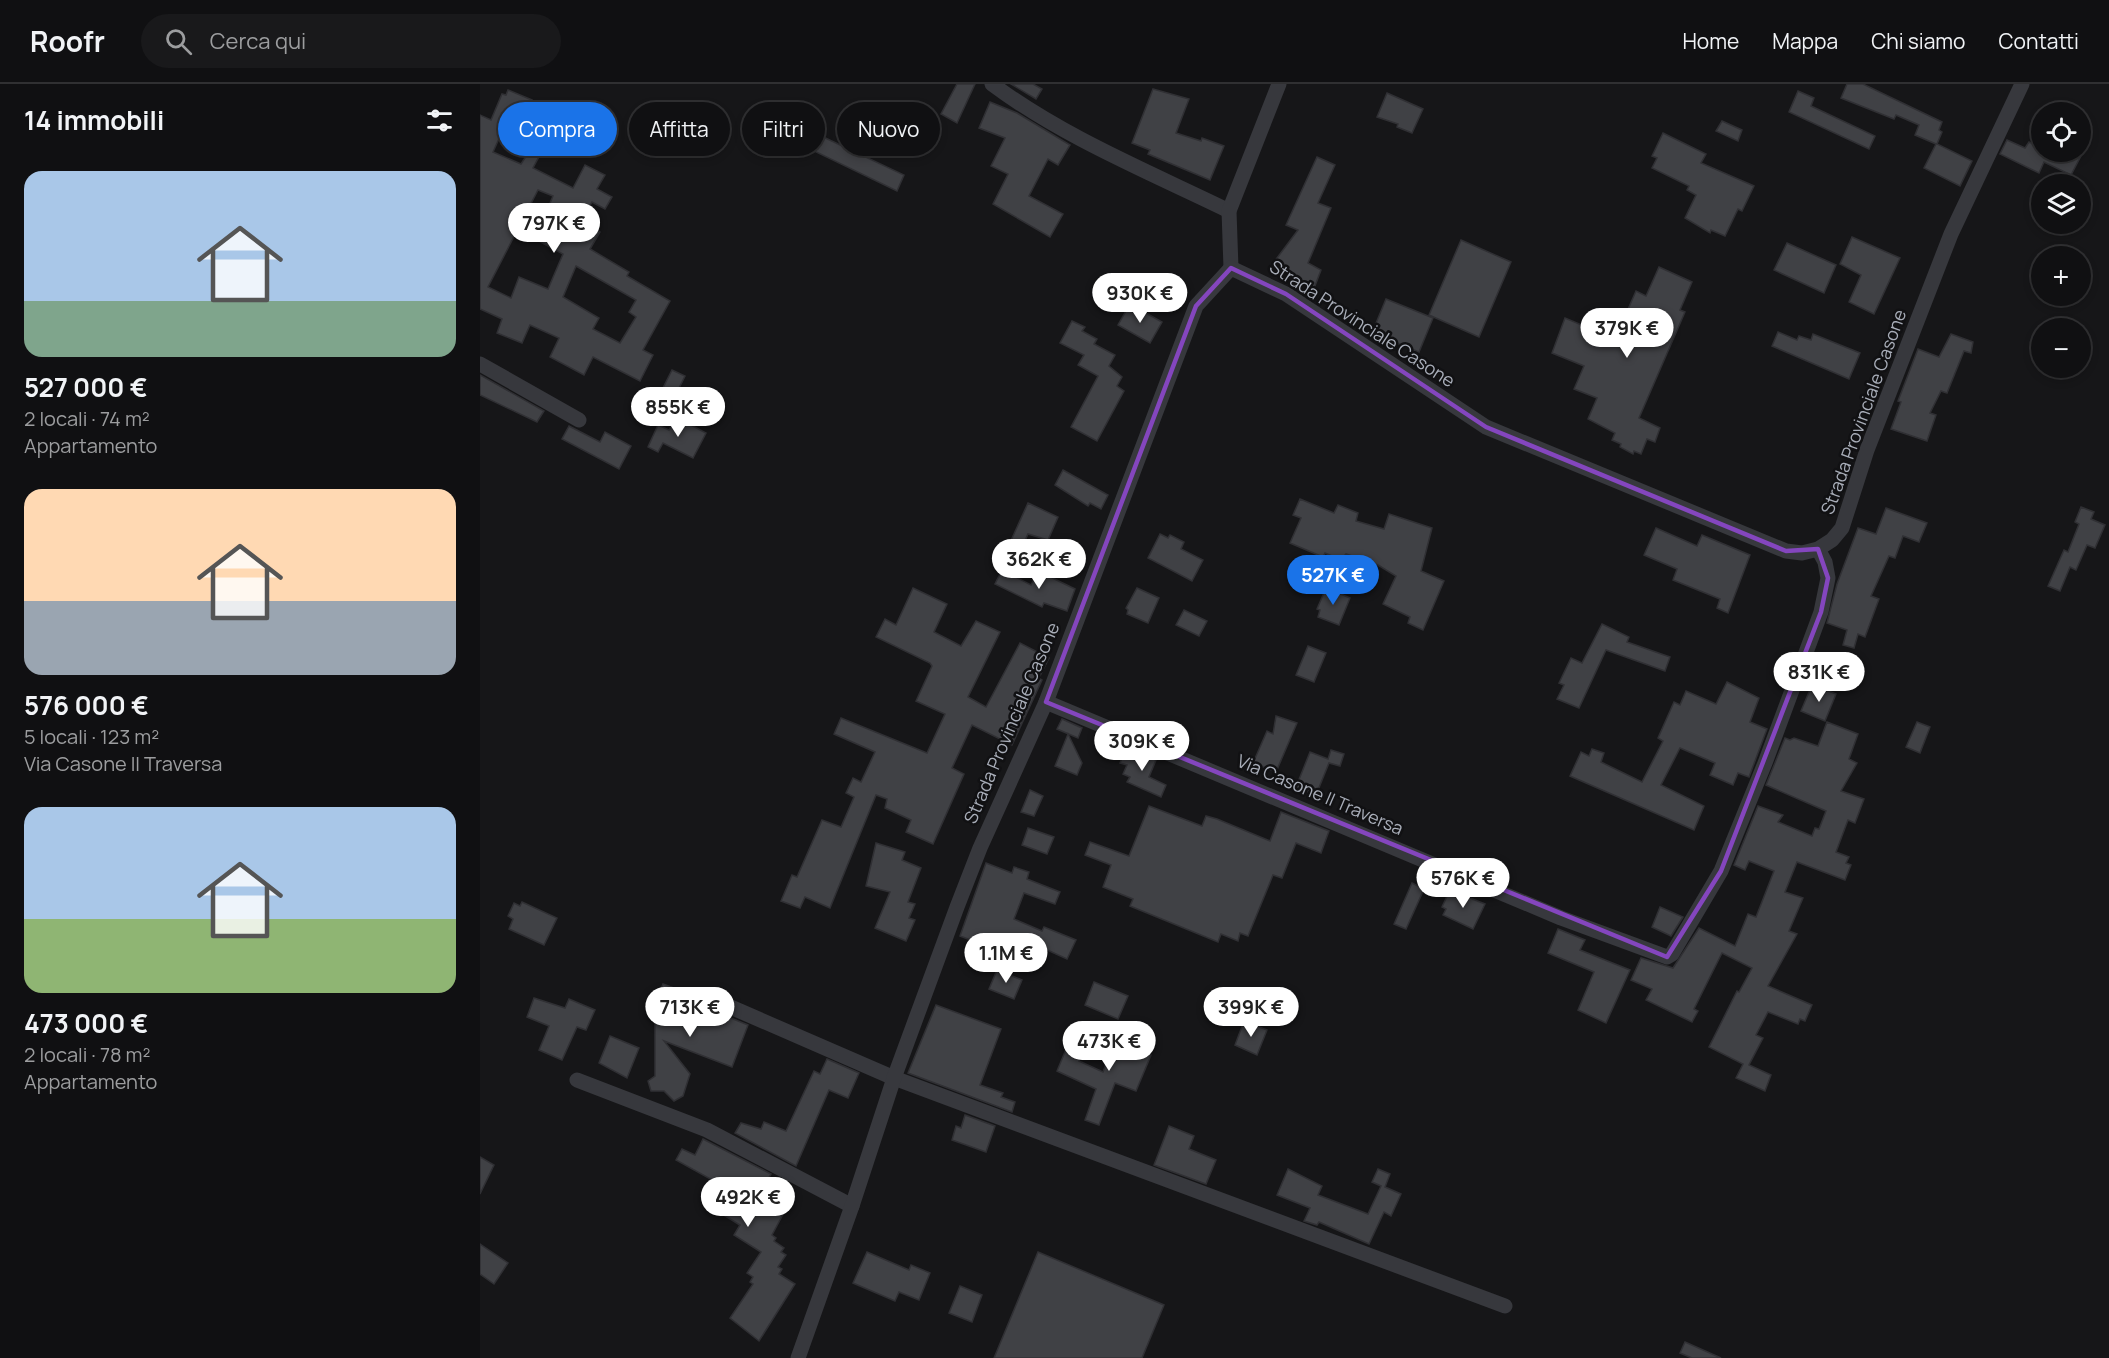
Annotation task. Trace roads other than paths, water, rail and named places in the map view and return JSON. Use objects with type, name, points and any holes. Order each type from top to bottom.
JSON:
[{"type":"street","points":[[992,84],[1018,104],[1104,150],[1229,211]]},
{"type":"street","points":[[1231,268],[1229,211],[1279,84]]},
{"type":"street","name":"Strada Provinciale Casone","points":[[798,1358],[894,1078],[980,848],[1046,702],[1196,306],[1231,268],[1286,294],[1486,428],[1785,551],[1802,553],[1818,549],[1832,540],[1842,528],[1867,450],[1951,234],[2022,84]]},
{"type":"street","points":[[480,364],[579,420]]},
{"type":"street","name":"Via Casone II Traversa","points":[[1046,702],[1562,918],[1667,957],[1672,954],[1721,871],[1817,622],[1828,578],[1826,562],[1818,549]]},
{"type":"street","points":[[719,1002],[894,1078],[1506,1306]]},
{"type":"street","points":[[577,1080],[707,1130],[852,1206]]}]
